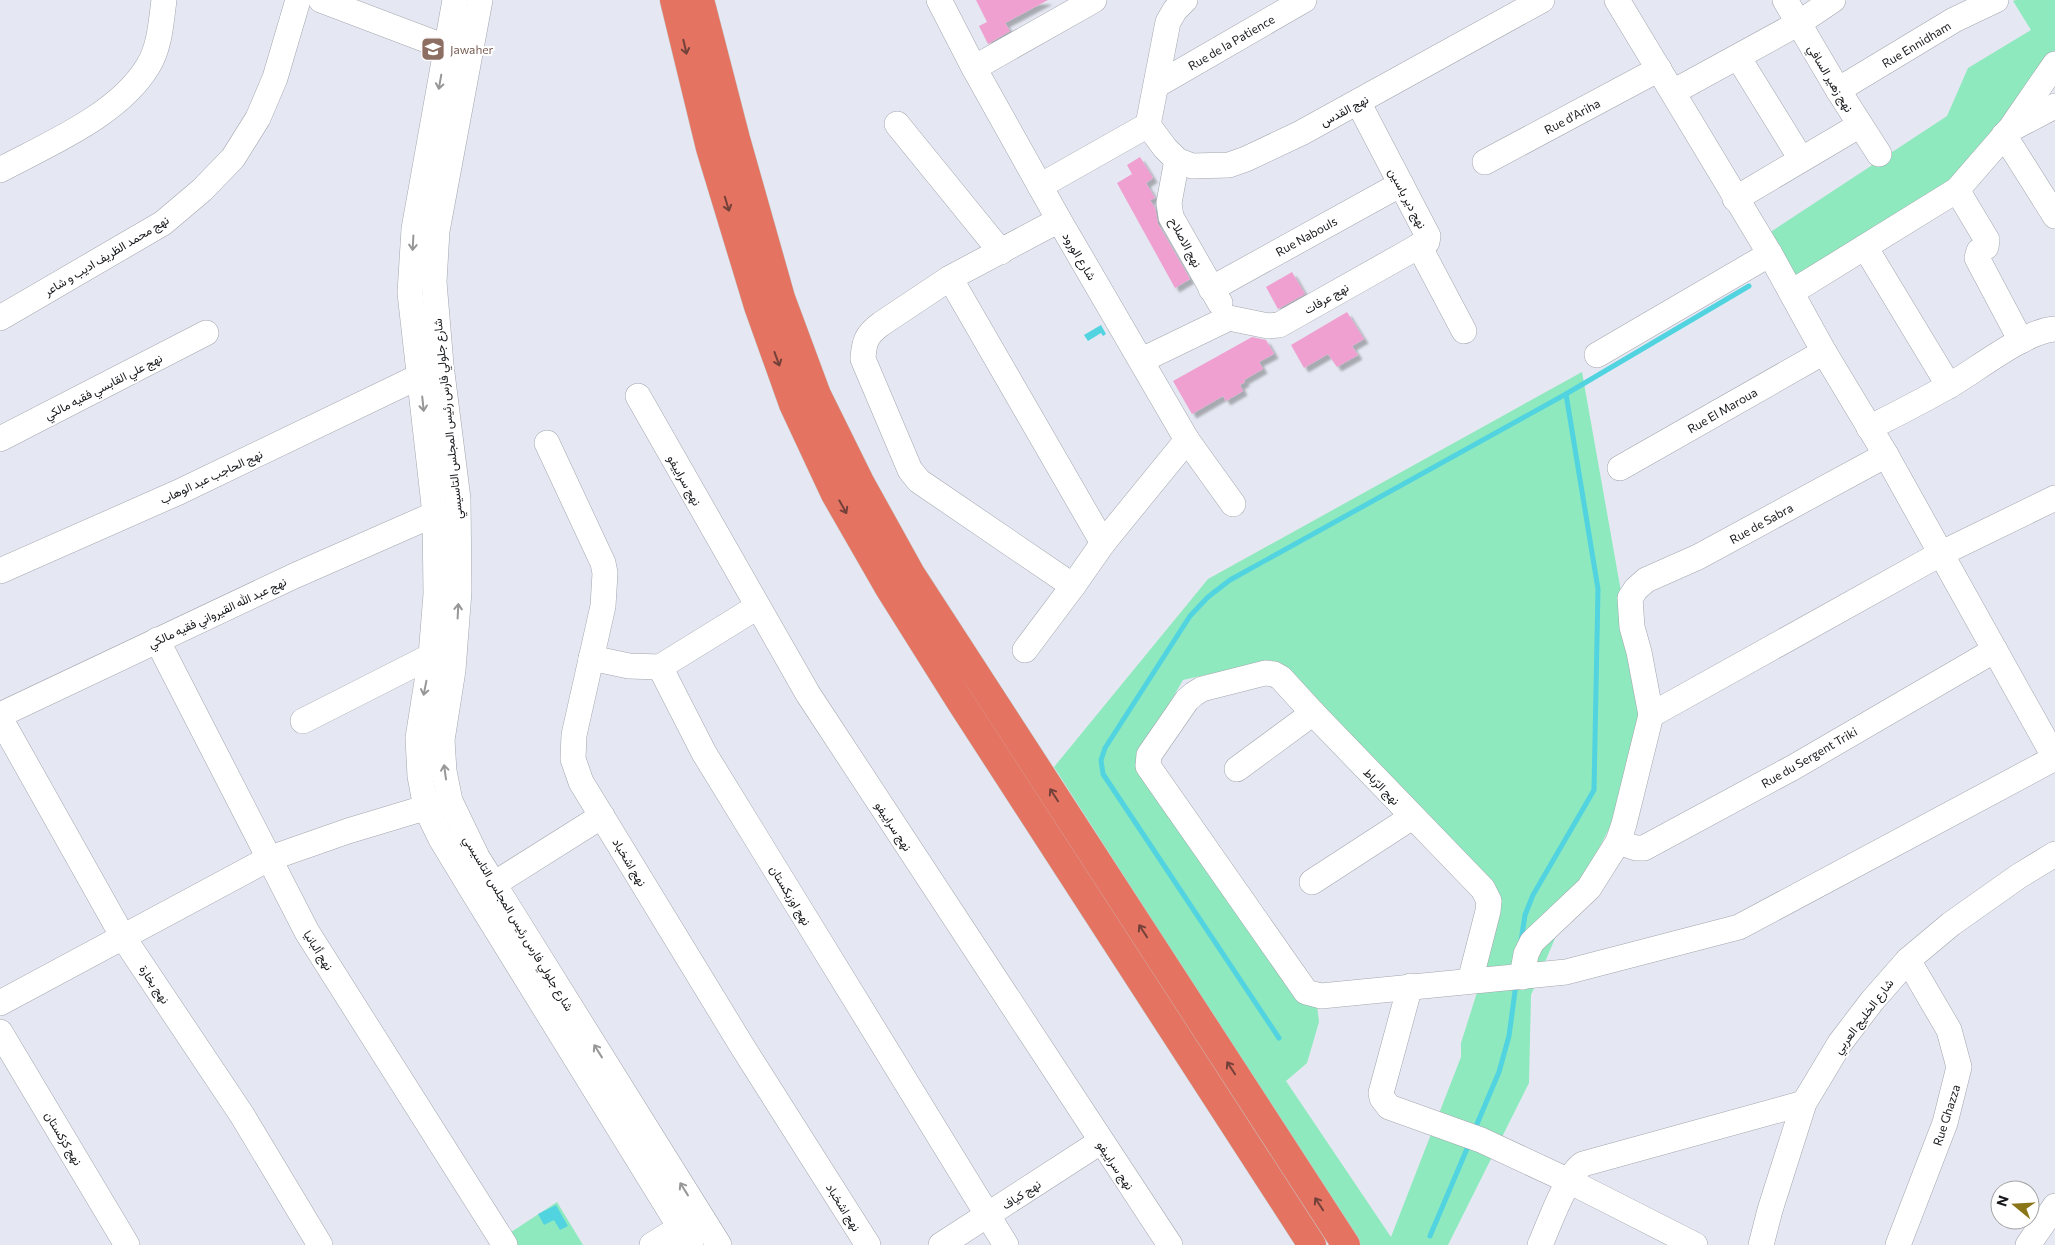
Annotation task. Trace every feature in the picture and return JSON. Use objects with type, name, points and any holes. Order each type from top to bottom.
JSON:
[{"type":"highway","points":[[674,0],[710,148],[758,306],[793,404],[835,494],[889,588],[960,701],[1312,1245]]},
{"type":"highway","points":[[700,0],[736,139],[781,298],[817,395],[860,482],[911,574],[1346,1245]]},
{"type":"street","points":[[0,170],[104,113],[134,86],[149,65],[159,37],[164,0]]},
{"type":"street","name":"نهج محمد الظريف اديب و شاعر","points":[[0,318],[163,223],[202,190],[233,158],[258,118],[275,78],[298,0]]},
{"type":"street","points":[[321,0],[457,51]]},
{"type":"street","name":"شارع جلولي فارس رئيس المجلس التاسيسي","points":[[455,0],[457,51],[437,231],[434,282],[441,365],[458,499],[459,592],[457,632],[442,740],[444,771],[450,801],[464,831],[690,1229]]},
{"type":"street","name":"شارع جلولي فارس رئيس المجلس التاسيسي","points":[[480,0],[457,51],[414,229],[410,293],[435,514],[436,594],[431,656],[418,738],[420,776],[426,808],[441,839],[475,895],[690,1229],[719,1245]]},
{"type":"street","name":"شارع الورود","points":[[940,0],[974,68],[1059,220],[1187,440],[1233,504]]},
{"type":"street","points":[[974,68],[1094,0]]},
{"type":"street","points":[[1040,186],[1148,125],[1168,22],[1175,10],[1185,0]]},
{"type":"street","name":"Rue de la Patience","points":[[1157,84],[1304,0]]},
{"type":"street","name":"نهج القدس","points":[[1177,160],[1192,166],[1230,165],[1246,159],[1358,102],[1542,0]]},
{"type":"street","points":[[1617,0],[1792,292],[1824,352],[1886,455],[2055,758],[1739,927],[1583,969],[1544,976],[1410,986],[1381,1093],[1384,1102],[1389,1107],[1481,1140],[1569,1181],[1695,1245]]},
{"type":"street","name":"نهج زهير السافي","points":[[1785,0],[1838,90],[1879,154]]},
{"type":"street","points":[[1673,92],[1799,23],[1833,0]]},
{"type":"street","name":"Rue Ennidham","points":[[1838,90],[1950,10],[1996,0]]},
{"type":"street","points":[[1738,57],[1801,159]]},
{"type":"street","points":[[1792,292],[1957,190],[2007,132],[2055,64]]},
{"type":"street","name":"Rue d'Ariha","points":[[1485,162],[1659,69]]},
{"type":"street","name":"نهج دير ياسين","points":[[1358,102],[1428,236],[1427,242],[1419,246],[1464,331]]},
{"type":"street","points":[[2007,132],[2055,106]]},
{"type":"street","points":[[897,124],[1001,252]]},
{"type":"street","points":[[1148,125],[1165,148],[1177,160]]},
{"type":"street","points":[[1736,199],[1860,125]]},
{"type":"street","points":[[2007,132],[2055,215]]},
{"type":"street","name":"نهج الاصلاح","points":[[1177,160],[1169,203],[1171,218],[1229,318]]},
{"type":"street","name":"Rue Nabouls","points":[[1211,289],[1401,184]]},
{"type":"street","points":[[1957,190],[1987,240],[1986,247],[1979,251],[1977,258],[2021,341]]},
{"type":"street","points":[[1059,220],[950,278],[870,332],[864,346],[863,359],[910,470],[919,481],[1073,586]]},
{"type":"street","name":"نهج عرفات","points":[[1229,318],[1268,326],[1278,325],[1419,246]]},
{"type":"street","points":[[1866,247],[1949,386]]},
{"type":"street","points":[[1597,355],[1770,254]]},
{"type":"street","points":[[950,278],[1103,543]]},
{"type":"street","points":[[1142,360],[1229,318]]},
{"type":"street","points":[[1869,428],[1949,386],[2021,341],[2053,327]]},
{"type":"street","name":"نهج علي القابسي فقيه مالكي","points":[[0,439],[206,332]]},
{"type":"street","name":"Rue El Maroua","points":[[1620,468],[1824,352]]},
{"type":"street","name":"نهج الحاجب عبد الوهاب","points":[[0,571],[170,496],[420,376]]},
{"type":"street","name":"نهج سراييفو","points":[[638,396],[813,703],[1100,1142],[1170,1245]]},
{"type":"street","points":[[1025,650],[1103,543],[1187,440]]},
{"type":"street","name":"نهج اشخباد","points":[[547,443],[603,563],[605,574],[603,606],[574,735],[573,759],[582,782],[742,1046],[868,1245]]},
{"type":"street","name":"Rue de Sabra","points":[[1652,715],[1632,627],[1630,598],[1636,589],[1646,580],[1698,558],[1886,455]]},
{"type":"street","points":[[1522,977],[1526,954],[1532,942],[1589,888],[1618,842],[1652,715],[1940,554],[2055,498]]},
{"type":"street","name":"نهج عبد الله القيرواني فقيه مالكي","points":[[0,716],[294,576],[435,514]]},
{"type":"street","points":[[591,658],[629,666],[660,667],[757,607]]},
{"type":"street","name":"نهج ألبانيا","points":[[157,640],[307,932],[504,1245]]},
{"type":"street","name":"Rue du Sergent Triki","points":[[1618,842],[1636,848],[1644,848],[1794,767],[1995,650]]},
{"type":"street","points":[[302,721],[431,656]]},
{"type":"street","name":"نهج اوزبكستان","points":[[660,667],[704,753],[1006,1245]]},
{"type":"street","name":"نهج الرّباط","points":[[1410,986],[1322,996],[1306,992],[1148,766],[1150,755],[1186,700],[1202,689],[1265,673],[1274,674],[1281,678],[1483,890],[1489,901],[1488,911],[1470,981]]},
{"type":"street","points":[[1237,769],[1313,713]]},
{"type":"street","name":"نهج بخارة","points":[[0,716],[8,751],[124,937],[242,1115],[320,1245]]},
{"type":"street","points":[[0,1002],[268,859],[348,831],[450,801]]},
{"type":"street","points":[[494,884],[602,816]]},
{"type":"street","points":[[1312,882],[1412,817]]},
{"type":"street","name":"شارع الخليج العربي","points":[[1761,1245],[1770,1210],[1804,1103],[1840,1043],[1872,1001],[1908,960],[1951,924],[2018,876],[2055,854]]},
{"type":"street","name":"Rue Ghazza","points":[[1898,1245],[1945,1123],[1959,1067],[1949,1030],[1908,960]]},
{"type":"street","name":"نهج كزكستان","points":[[0,1032],[127,1245]]},
{"type":"street","points":[[1540,1245],[1569,1181],[1577,1168],[1590,1161],[1804,1103]]},
{"type":"street","name":"نهج كياف","points":[[942,1245],[1100,1142]]},
{"type":"street","points":[[2028,1245],[2055,1206]]},
{"type":"street","points":[[652,1245],[690,1229]]},
{"type":"green space","points":[[2055,0],[2055,52],[1997,130],[1940,192],[1796,280],[1769,233],[1947,116],[1968,68],[2031,30],[2013,1]]},
{"type":"green space","points":[[1582,372],[1644,721],[1612,823],[1567,910],[1531,995],[1529,1083],[1448,1245],[1360,1245],[1054,767],[1208,579]],"holes":[[[1271,660],[1498,897],[1479,986],[1461,1043],[1461,1057],[1391,1237],[1286,1081],[1307,1063],[1319,1022],[1317,1005],[1298,1001],[1137,759],[1183,680]]]},
{"type":"green space","points":[[557,1202],[583,1245],[511,1245],[505,1236]]},
{"type":"water","points":[[1101,325],[1106,334],[1103,336],[1101,333],[1088,341],[1084,335]]},
{"type":"water","points":[[556,1205],[568,1226],[560,1230],[554,1220],[544,1225],[538,1214]]},
{"type":"building","points":[[976,0],[1048,0],[1005,23],[1010,31],[988,44],[979,26],[987,22]]},
{"type":"building","points":[[1140,157],[1153,178],[1146,183],[1155,198],[1150,200],[1155,208],[1158,224],[1190,279],[1175,288],[1117,183],[1132,174],[1127,165]]},
{"type":"building","points":[[1292,272],[1305,294],[1278,309],[1266,287]]},
{"type":"building","points":[[1347,312],[1364,339],[1352,346],[1358,355],[1337,367],[1328,354],[1304,368],[1291,345]]},
{"type":"building","points":[[1252,337],[1266,340],[1274,354],[1259,362],[1263,369],[1244,380],[1245,382],[1240,385],[1243,391],[1226,401],[1223,396],[1192,414],[1173,381]]},
{"type":"waterway","points":[[1279,1038],[1103,774],[1101,760],[1105,748],[1190,616],[1208,597],[1230,580],[1566,394],[1749,286]]},
{"type":"waterway","points":[[1521,941],[1525,915],[1533,895],[1594,790],[1598,589],[1566,394]]},
{"type":"waterway","points":[[1474,1131],[1499,1072],[1509,1036],[1516,984]]},
{"type":"waterway","points":[[1430,1236],[1469,1144]]},
{"type":"place","name":"Jawaher","points":[[433,49]]}]
